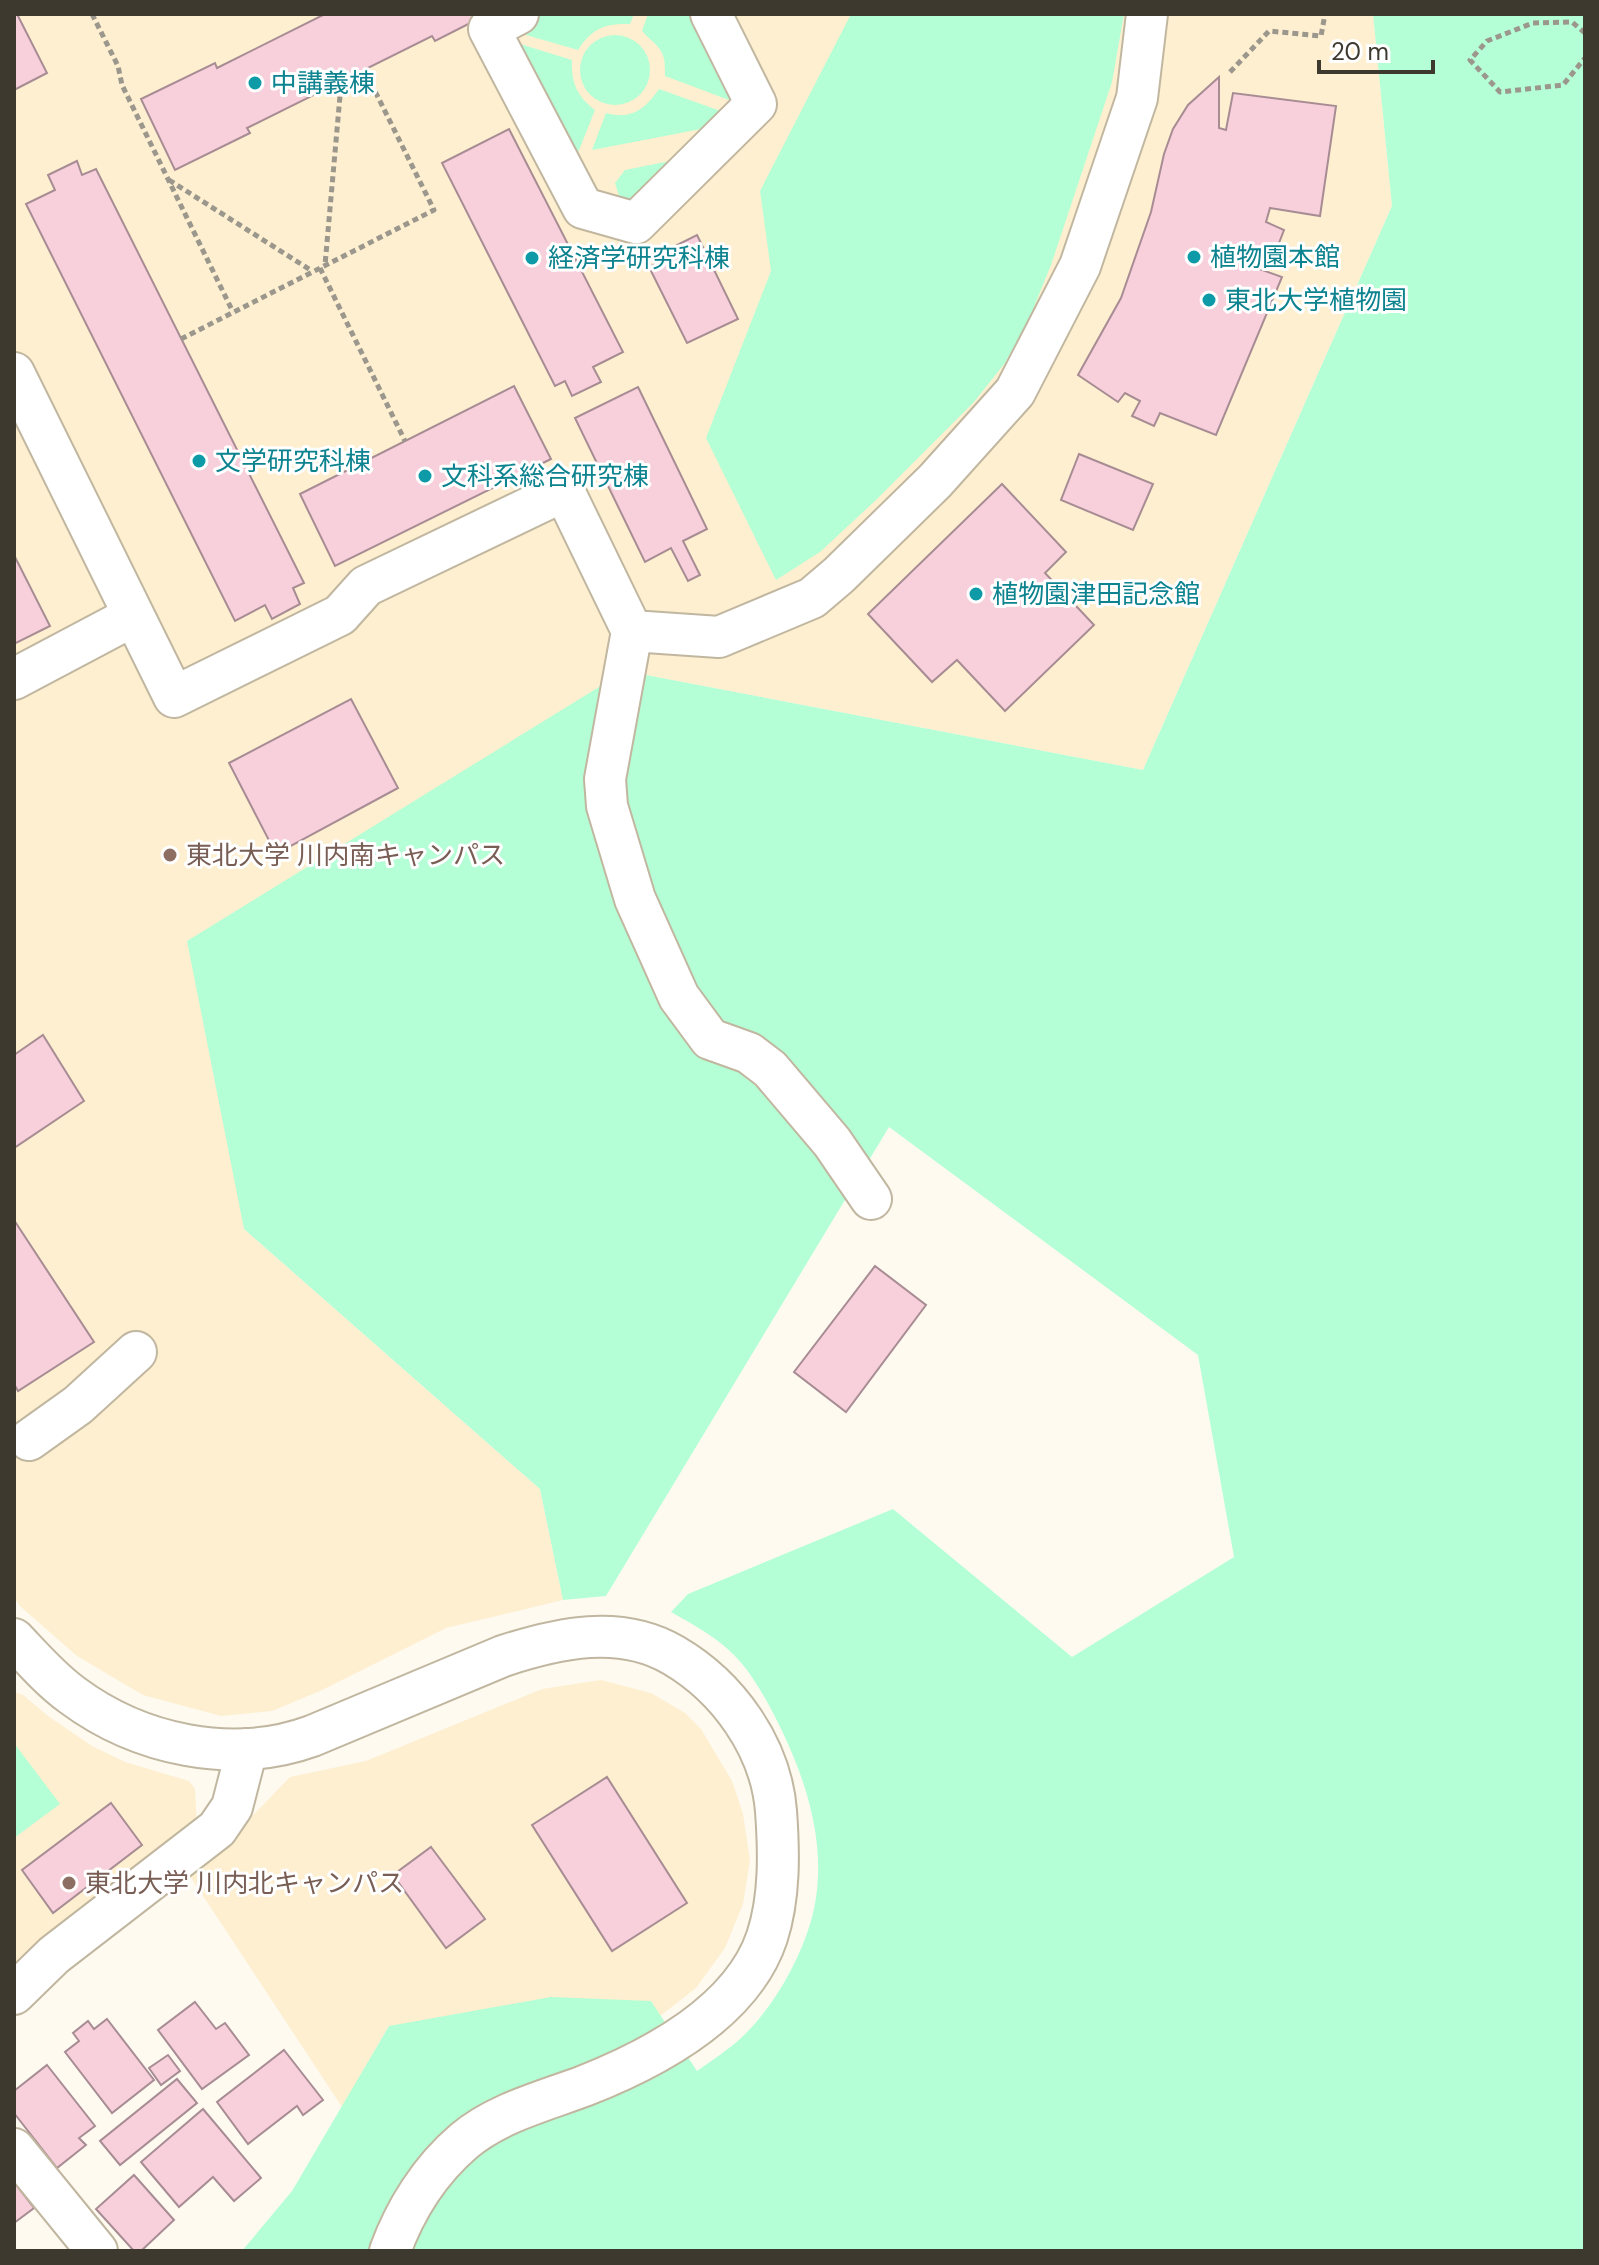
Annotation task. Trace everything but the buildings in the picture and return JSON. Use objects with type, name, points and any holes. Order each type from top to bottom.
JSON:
[{"type":"street","points":[[518,14],[489,29],[583,208],[636,223],[756,104],[711,14]]},
{"type":"street","points":[[632,631],[719,637],[812,598],[935,481],[1015,392],[1080,266],[1137,98],[1147,14]]},
{"type":"street","points":[[14,373],[174,697],[340,615],[366,586],[564,491],[632,631],[605,779],[607,806],[635,899],[679,997],[710,1039],[749,1053],[770,1069],[832,1142],[871,1199]]},
{"type":"street","points":[[14,679],[133,616]]},
{"type":"street","points":[[19,1436],[78,1405],[136,1352]]},
{"type":"street","points":[[14,1639],[70,1694],[108,1718],[143,1734],[180,1744],[247,1749],[282,1746],[312,1736],[534,1646],[598,1636],[627,1638],[661,1648],[689,1664],[711,1682],[735,1709],[758,1746],[774,1791],[778,1846],[776,1897],[766,1939],[746,1977],[712,2015],[669,2045],[598,2080],[506,2115],[465,2140],[432,2174],[412,2203],[390,2251]]},
{"type":"street","points":[[14,1994],[54,1955],[217,1829],[232,1807],[247,1749]]},
{"type":"street","points":[[14,2149],[78,2244]]},
{"type":"path","points":[[92,14],[118,66],[122,85],[233,312]]},
{"type":"path","points":[[1230,72],[1269,31],[1321,36],[1325,14]]},
{"type":"path","points":[[1585,33],[1572,22],[1533,23],[1487,41],[1470,60],[1500,92],[1563,85],[1585,58]]},
{"type":"path","points":[[181,339],[233,312],[323,267],[434,210],[371,83],[340,96],[323,267],[405,441]]},
{"type":"path","points":[[169,180],[313,272]]},
{"type":"shaded area","name":"東北大学 川内南キャンパス","points":[[14,14],[1373,14],[1392,206],[1143,770],[625,671],[244,1229],[540,1489],[563,1600],[446,1628],[320,1691],[272,1711],[221,1716],[143,1695],[77,1656],[20,1606],[14,1597]]},
{"type":"shaded area","points":[[601,1680],[651,1693],[685,1713],[701,1729],[732,1781],[743,1814],[750,1860],[743,1904],[725,1948],[696,1988],[660,2016],[651,2001],[389,2026],[342,2107],[188,1873],[229,1840],[290,1777],[366,1761],[542,1689]]},
{"type":"shaded area","name":"東北大学 川内北キャンパス","points":[[14,1692],[23,1695],[92,1746],[125,1762],[189,1781],[195,1789],[197,1826],[14,1974]]},
{"type":"green space","points":[[535,14],[634,14],[630,24],[606,26],[594,32],[578,50],[519,33]]},
{"type":"green space","points":[[648,14],[693,14],[734,95],[729,100],[665,76],[663,54],[642,31]]},
{"type":"green space","points":[[851,14],[1124,14],[1112,82],[1051,265],[1029,319],[1005,363],[974,402],[876,500],[820,552],[776,580],[706,438],[771,271],[760,191]]},
{"type":"green space","points":[[1373,14],[1585,14],[1585,2251],[242,2251],[292,2191],[389,2026],[551,1997],[651,2001],[697,2071],[741,2038],[773,2000],[799,1955],[816,1897],[817,1842],[812,1815],[796,1762],[752,1677],[721,1644],[671,1612],[688,1594],[893,1509],[1072,1657],[1234,1557],[1198,1355],[889,1127],[606,1596],[563,1600],[540,1489],[244,1229],[187,941],[625,671],[1143,770],[1392,206]]},
{"type":"green space","points":[[615,35],[640,45],[650,70],[640,95],[615,105],[590,95],[580,70],[590,45]]},
{"type":"green space","points":[[517,43],[572,60],[576,88],[595,110],[571,170]]},
{"type":"green space","points":[[659,89],[729,114],[722,125],[592,150],[606,113],[631,114]]},
{"type":"green space","points":[[680,159],[637,203],[620,199],[615,183],[625,170]]},
{"type":"green space","points":[[14,1743],[60,1804],[14,1838]]},
{"type":"place","name":"中講義棟","points":[[255,83]]},
{"type":"place","name":"植物園本館","points":[[1194,257]]},
{"type":"place","name":"経済学研究科棟","points":[[532,258]]},
{"type":"place","name":"東北大学植物園","points":[[1209,300]]},
{"type":"place","name":"文学研究科棟","points":[[199,461]]},
{"type":"place","name":"文科系総合研究棟","points":[[425,476]]},
{"type":"place","name":"植物園津田記念館","points":[[976,594]]},
{"type":"place","name":"東北大学 川内南キャンパス","points":[[170,855]]},
{"type":"place","name":"東北大学 川内北キャンパス","points":[[69,1883]]}]
